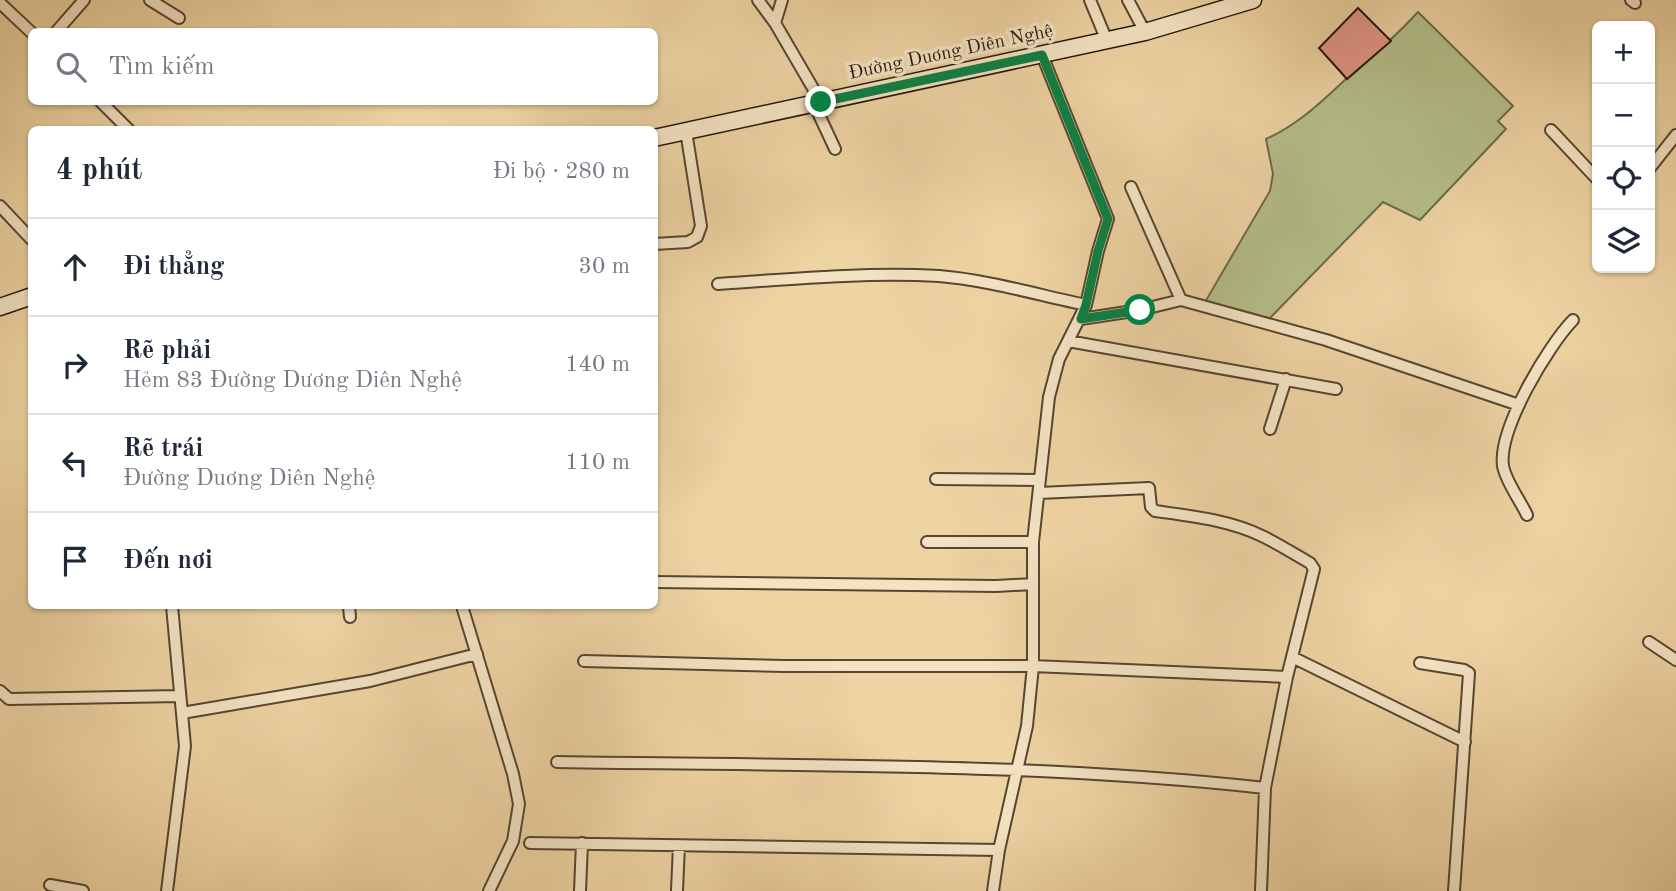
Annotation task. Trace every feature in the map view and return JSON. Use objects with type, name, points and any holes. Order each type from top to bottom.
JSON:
[{"type":"street","points":[[60,28],[84,0]]},
{"type":"street","points":[[150,0],[179,18]]},
{"type":"street","points":[[758,0],[775,23],[818,103],[835,149]]},
{"type":"street","points":[[775,23],[782,0]]},
{"type":"street","points":[[1090,0],[1107,41]]},
{"type":"street","points":[[1128,0],[1145,32]]},
{"type":"street","name":"Đường Duơng Diên Nghệ","points":[[658,137],[1107,41],[1253,0]]},
{"type":"street","points":[[0,3],[28,29]]},
{"type":"street","points":[[993,891],[999,850],[1027,726],[1033,666],[1033,542],[1052,381],[1059,359],[1086,305],[1108,219],[1042,55]]},
{"type":"street","points":[[104,105],[125,126]]},
{"type":"street","points":[[1551,130],[1592,174]]},
{"type":"street","points":[[658,244],[688,242],[697,237],[701,226],[685,131]]},
{"type":"street","points":[[1655,162],[1676,135]]},
{"type":"street","points":[[1131,187],[1181,300]]},
{"type":"street","points":[[0,206],[28,236]]},
{"type":"street","points":[[719,284],[828,277],[938,276],[975,281],[1086,305]]},
{"type":"street","points":[[0,307],[28,297]]},
{"type":"street","points":[[1081,319],[1140,310],[1181,300],[1326,340],[1519,405]]},
{"type":"street","points":[[1527,515],[1503,465],[1507,438],[1514,414],[1550,348],[1573,320]]},
{"type":"street","points":[[1068,341],[1336,389]]},
{"type":"street","points":[[1270,429],[1286,379]]},
{"type":"street","points":[[936,479],[1041,480]]},
{"type":"street","points":[[1039,493],[1149,488],[1151,507],[1155,511],[1203,517],[1261,535],[1310,563],[1314,569],[1287,677],[1265,788],[1261,891]]},
{"type":"street","points":[[927,542],[1033,542]]},
{"type":"street","points":[[658,582],[996,586],[1033,584]]},
{"type":"street","points":[[167,891],[185,746],[172,609]]},
{"type":"street","points":[[463,609],[513,774],[519,804],[513,841],[489,891]]},
{"type":"street","points":[[1649,642],[1676,660]]},
{"type":"street","points":[[182,713],[370,681],[477,654]]},
{"type":"street","points":[[1292,657],[1336,681],[1465,742]]},
{"type":"street","points":[[584,661],[784,666],[1033,666],[1287,677]]},
{"type":"street","points":[[1420,663],[1469,673],[1454,891]]},
{"type":"street","points":[[0,691],[9,699],[180,696]]},
{"type":"street","points":[[558,762],[1018,769],[1169,778],[1265,788]]},
{"type":"street","points":[[530,843],[999,850]]},
{"type":"street","points":[[580,891],[582,843]]},
{"type":"street","points":[[677,891],[678,845]]},
{"type":"street","points":[[50,884],[83,891]]},
{"type":"green space","points":[[1418,12],[1513,106],[1498,121],[1506,129],[1420,220],[1383,202],[1269,319],[1205,302],[1270,191],[1273,174],[1266,139],[1309,112]]},
{"type":"building","points":[[1358,8],[1391,41],[1347,79],[1319,48]]},
{"type":"route","points":[[821,102],[1042,55],[1108,219],[1081,319],[1140,310]]}]
